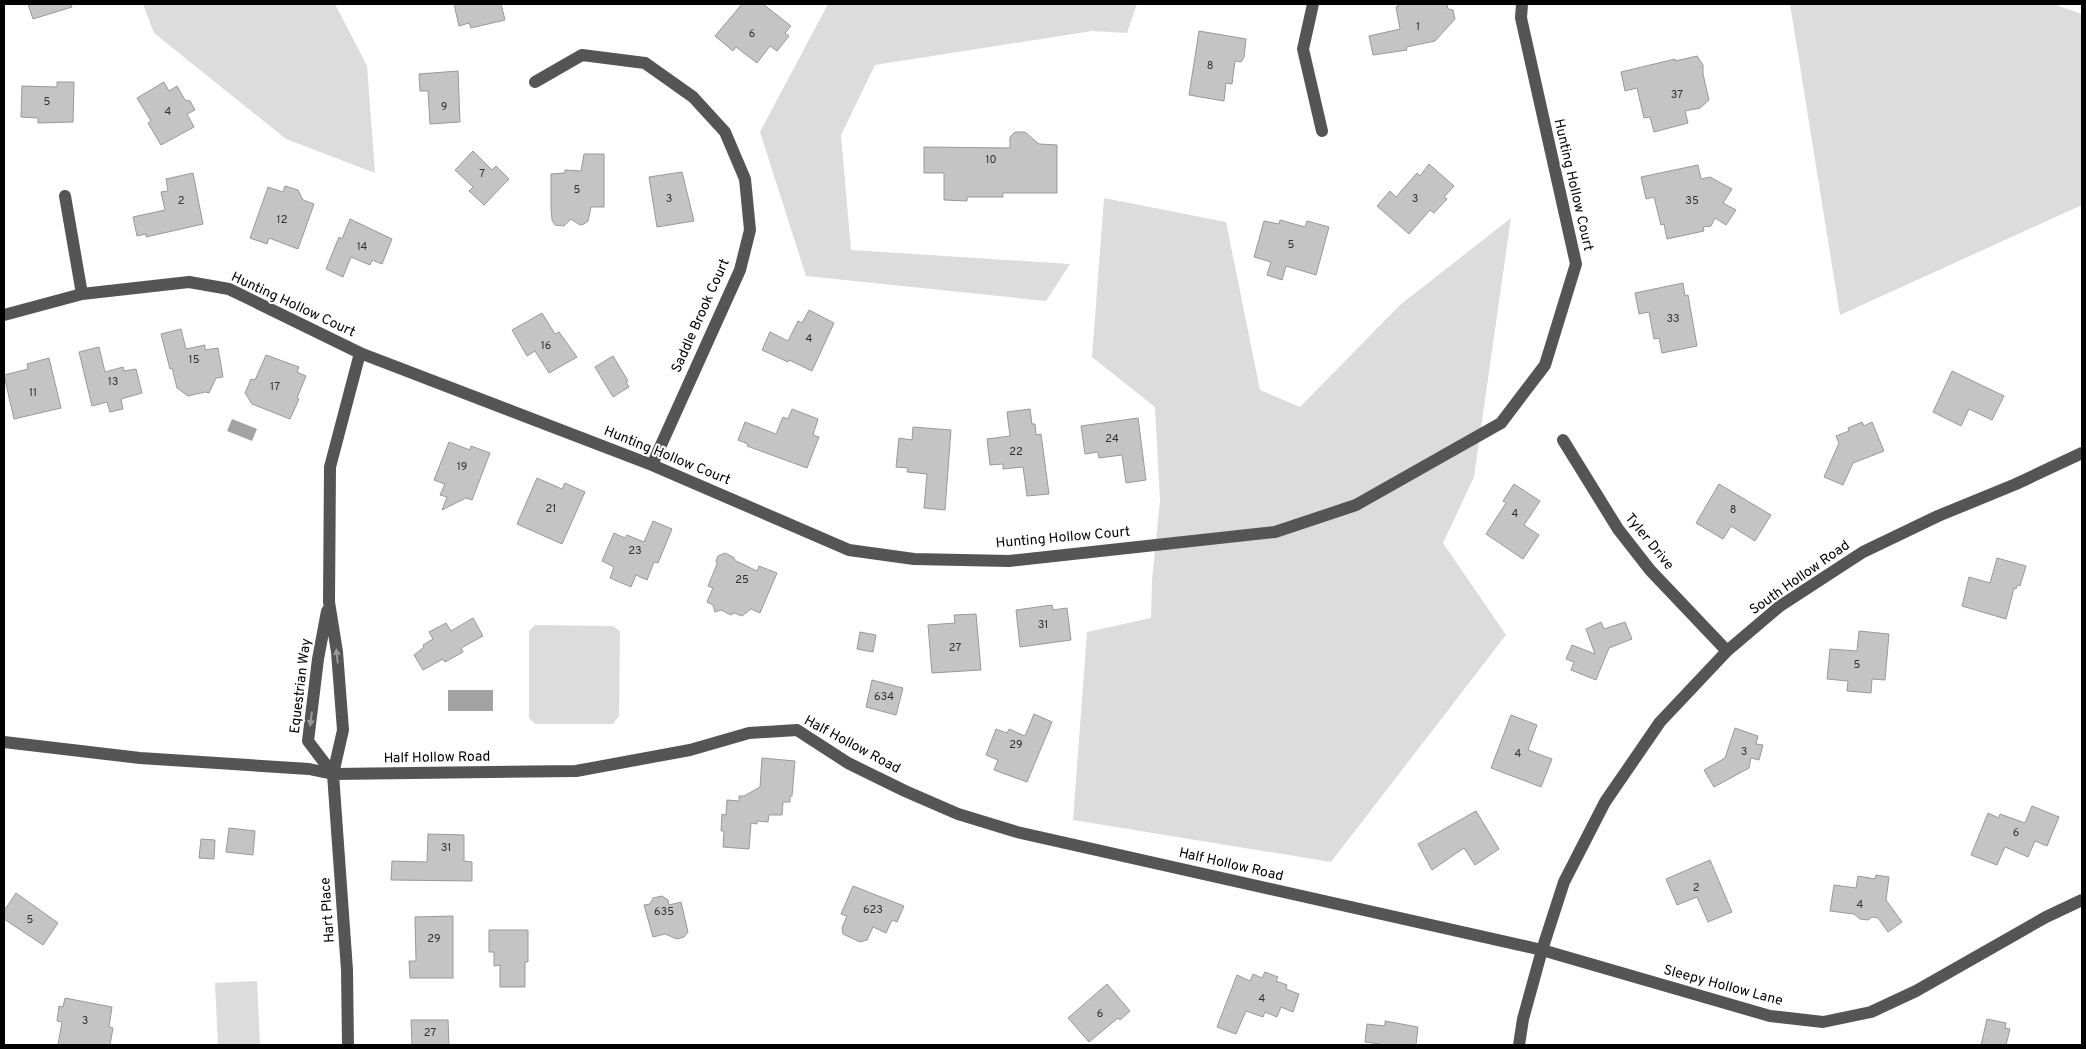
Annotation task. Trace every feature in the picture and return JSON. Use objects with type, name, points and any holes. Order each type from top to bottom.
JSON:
[{"type":"street","points":[[1313,4],[1303,49],[1322,131]]},
{"type":"street","name":"Hunting Hollow Court","points":[[4,315],[82,294],[189,282],[229,289],[360,353],[652,464],[849,550],[914,559],[1009,560],[1275,532],[1356,505],[1501,423],[1545,365],[1576,264],[1521,18],[1522,4]]},
{"type":"street","name":"Saddle Brook Court","points":[[535,82],[582,55],[645,63],[693,97],[726,132],[745,179],[750,230],[740,270],[652,464]]},
{"type":"street","points":[[65,196],[82,294]]},
{"type":"street","name":"Equestrian Way","points":[[333,774],[343,730],[337,652],[329,602],[330,467],[360,353]]},
{"type":"street","name":"Tyler Drive","points":[[1563,440],[1618,529],[1650,570],[1726,651]]},
{"type":"street","name":"South Hollow Road","points":[[1542,950],[1564,882],[1605,802],[1660,722],[1726,651],[1780,606],[1863,552],[1938,516],[2016,484],[2082,453]]},
{"type":"street","name":"Equestrian Way","points":[[329,602],[318,659],[308,742],[333,774]]},
{"type":"street","name":"Half Hollow Road","points":[[4,742],[140,758],[308,769],[333,774],[576,771],[690,750],[749,733],[797,730],[848,763],[905,791],[958,814],[1017,832],[1542,950]]},
{"type":"street","name":"Hart Place","points":[[333,774],[347,970],[348,1045]]},
{"type":"street","name":"Sleepy Hollow Lane","points":[[1542,950],[1770,1016],[1823,1022],[1871,1012],[1916,991],[2046,918],[2082,900]]},
{"type":"street","points":[[1519,1045],[1523,1019],[1542,950]]},
{"type":"shaded area","points":[[143,4],[335,4],[367,66],[375,173],[286,139],[154,33]]},
{"type":"shaded area","points":[[828,4],[1137,4],[1127,33],[1092,31],[875,65],[841,135],[851,250],[1070,264],[1046,301],[806,276],[760,132]]},
{"type":"shaded area","points":[[1790,4],[2053,4],[2082,14],[2082,205],[1840,315]]},
{"type":"shaded area","points":[[1104,198],[1226,222],[1260,390],[1300,407],[1400,305],[1511,218],[1474,477],[1443,543],[1506,635],[1331,862],[1073,820],[1087,632],[1151,618],[1152,579],[1160,501],[1155,407],[1092,357]]},
{"type":"shaded area","points":[[232,419],[257,429],[252,441],[227,431]]},
{"type":"shaded area","points":[[535,625],[613,626],[620,631],[619,716],[613,724],[535,724],[529,718],[529,631]]},
{"type":"shaded area","points":[[448,690],[493,690],[493,711],[448,711]]},
{"type":"shaded area","points":[[257,981],[260,1045],[218,1045],[215,983]]},
{"type":"building","points":[[28,4],[71,4],[72,7],[33,19]]},
{"type":"building","points":[[454,4],[501,4],[505,20],[471,28],[469,23],[459,26]]},
{"type":"building","points":[[742,4],[763,4],[791,26],[785,33],[789,36],[777,51],[770,46],[757,63],[736,47],[733,51],[715,36]]},
{"type":"building","points":[[1397,4],[1447,4],[1448,9],[1453,10],[1455,19],[1435,41],[1406,47],[1407,50],[1373,55],[1369,36],[1400,29]]},
{"type":"building","points":[[1199,31],[1246,39],[1244,57],[1241,62],[1235,61],[1232,84],[1226,83],[1224,101],[1189,95]]},
{"type":"building","points":[[1697,56],[1703,65],[1703,74],[1709,100],[1700,108],[1685,111],[1688,123],[1654,132],[1650,117],[1644,118],[1637,88],[1625,91],[1621,72],[1675,59],[1675,61]]},
{"type":"building","points":[[458,71],[460,122],[430,124],[428,91],[420,91],[419,74]]},
{"type":"building","points":[[57,82],[74,82],[73,122],[38,123],[38,118],[21,117],[22,86],[57,87]]},
{"type":"building","points":[[164,82],[169,91],[177,86],[185,100],[190,101],[195,110],[187,114],[194,127],[161,145],[148,123],[151,121],[137,98]]},
{"type":"building","points":[[1015,132],[1025,132],[1039,144],[1057,145],[1057,193],[1003,193],[1003,197],[967,197],[967,201],[944,200],[944,173],[924,173],[924,147],[1010,148],[1010,137]]},
{"type":"building","points":[[473,151],[492,170],[496,166],[509,179],[484,205],[469,191],[473,187],[455,170]]},
{"type":"building","points":[[584,154],[604,154],[604,207],[591,207],[588,221],[584,224],[580,225],[571,219],[564,226],[555,225],[552,220],[551,174],[565,173],[565,170],[581,171]]},
{"type":"building","points":[[1429,164],[1454,186],[1444,197],[1447,199],[1434,213],[1430,210],[1409,234],[1377,206],[1390,191],[1396,197],[1417,173],[1420,176]]},
{"type":"building","points":[[1698,165],[1701,179],[1710,177],[1732,189],[1723,203],[1736,210],[1726,225],[1715,218],[1711,226],[1703,227],[1704,231],[1667,239],[1664,224],[1661,225],[1654,197],[1646,199],[1641,177]]},
{"type":"building","points":[[682,172],[694,221],[657,227],[649,177]]},
{"type":"building","points":[[193,173],[203,224],[146,237],[146,234],[137,236],[133,217],[165,210],[161,192],[168,191],[166,179]]},
{"type":"building","points":[[285,186],[298,190],[303,200],[314,204],[298,249],[269,238],[267,244],[250,238],[268,187],[283,192]]},
{"type":"building","points":[[350,219],[392,239],[382,264],[372,260],[370,265],[351,257],[343,277],[326,269],[339,237],[342,239]]},
{"type":"building","points":[[1280,220],[1305,227],[1307,221],[1329,227],[1316,275],[1286,266],[1282,280],[1267,275],[1271,262],[1254,257],[1264,221],[1279,224]]},
{"type":"building","points":[[1683,283],[1685,296],[1688,295],[1697,346],[1662,353],[1659,338],[1654,339],[1649,312],[1639,314],[1635,293]]},
{"type":"building","points":[[809,310],[834,323],[812,371],[762,350],[770,332],[788,341],[798,321],[802,323]]},
{"type":"building","points":[[542,313],[555,334],[559,332],[577,357],[549,373],[535,351],[527,356],[512,330]]},
{"type":"building","points":[[181,329],[186,349],[205,345],[205,350],[218,348],[223,377],[216,378],[209,393],[205,392],[188,396],[177,388],[161,334]]},
{"type":"building","points":[[99,347],[105,372],[123,367],[124,371],[136,369],[142,393],[121,399],[123,409],[110,412],[107,402],[92,406],[79,352]]},
{"type":"building","points":[[266,355],[299,367],[297,372],[306,376],[290,419],[252,404],[245,393],[251,379],[255,380]]},
{"type":"building","points":[[613,356],[628,381],[626,382],[629,387],[613,397],[595,367]]},
{"type":"building","points":[[49,358],[61,408],[14,419],[4,375],[28,369],[27,364]]},
{"type":"building","points":[[1952,371],[2004,396],[1992,420],[1969,409],[1961,426],[1933,412]]},
{"type":"building","points":[[792,409],[818,419],[813,435],[819,437],[807,468],[747,446],[748,444],[738,440],[745,422],[776,434],[783,417],[788,419]]},
{"type":"building","points":[[1030,409],[1036,435],[1041,434],[1049,494],[1027,496],[1023,467],[1003,469],[1003,464],[990,465],[987,439],[1010,436],[1007,412]]},
{"type":"building","points":[[1138,418],[1146,480],[1126,483],[1122,455],[1099,458],[1098,452],[1085,454],[1081,426]]},
{"type":"building","points":[[1862,422],[1864,426],[1872,422],[1884,451],[1853,463],[1843,485],[1824,477],[1839,443],[1836,436],[1849,431],[1848,428]]},
{"type":"building","points":[[913,427],[951,430],[945,510],[924,508],[927,474],[907,472],[908,468],[896,467],[899,438],[912,440]]},
{"type":"building","points":[[449,442],[470,450],[471,446],[490,453],[472,500],[466,498],[442,510],[447,497],[440,495],[445,484],[434,480]]},
{"type":"building","points":[[537,478],[562,489],[565,483],[585,492],[562,544],[517,524]]},
{"type":"building","points":[[1514,484],[1540,501],[1524,525],[1539,535],[1523,559],[1486,534],[1506,503],[1503,501]]},
{"type":"building","points":[[1719,484],[1771,515],[1755,541],[1731,526],[1723,539],[1696,523]]},
{"type":"building","points":[[653,521],[672,529],[658,563],[654,562],[647,580],[636,575],[631,587],[610,578],[614,567],[602,561],[614,533],[625,538],[627,535],[644,542]]},
{"type":"building","points":[[725,553],[736,561],[757,571],[759,566],[777,573],[760,613],[751,609],[742,616],[734,613],[731,615],[721,610],[715,612],[713,605],[707,602],[713,588],[708,586],[717,564],[716,561],[718,556]]},
{"type":"building","points":[[1997,558],[2026,566],[2020,586],[2017,585],[2016,589],[2014,588],[2006,619],[1962,606],[1969,577],[1990,583]]},
{"type":"building","points":[[1052,605],[1053,610],[1067,608],[1071,640],[1020,647],[1016,610]]},
{"type":"building","points":[[976,614],[981,670],[932,673],[928,625],[955,623],[954,615]]},
{"type":"building","points":[[473,618],[483,636],[461,648],[463,652],[445,662],[443,659],[423,670],[414,655],[424,647],[423,645],[433,639],[429,632],[446,623],[451,631]]},
{"type":"building","points":[[1601,622],[1604,629],[1625,622],[1632,639],[1609,648],[1596,680],[1571,670],[1574,662],[1566,659],[1572,645],[1595,654],[1586,629]]},
{"type":"building","points":[[1859,631],[1889,634],[1885,680],[1872,679],[1871,693],[1847,691],[1848,681],[1827,679],[1830,649],[1857,651]]},
{"type":"building","points":[[860,632],[876,635],[873,652],[857,649]]},
{"type":"building","points":[[872,680],[903,688],[896,715],[866,707]]},
{"type":"building","points":[[1034,714],[1052,722],[1027,782],[994,770],[998,760],[986,755],[996,729],[1007,733],[1009,729],[1025,736]]},
{"type":"building","points":[[1511,715],[1537,725],[1528,750],[1552,759],[1541,787],[1491,768]]},
{"type":"building","points":[[1735,728],[1758,736],[1756,744],[1763,745],[1759,760],[1751,758],[1749,768],[1714,787],[1704,770],[1725,758]]},
{"type":"building","points":[[762,758],[795,761],[790,802],[783,802],[782,815],[769,815],[768,822],[757,821],[757,824],[751,823],[749,849],[723,847],[724,831],[721,831],[722,814],[726,815],[727,800],[739,801],[739,796],[744,796],[760,787]]},
{"type":"building","points":[[2032,806],[2059,817],[2047,846],[2035,841],[2028,857],[2005,847],[1997,865],[1971,855],[1988,813],[1999,818],[2000,814],[2025,823]]},
{"type":"building","points":[[1476,811],[1499,849],[1475,865],[1464,848],[1432,870],[1418,844]]},
{"type":"building","points":[[229,828],[255,831],[253,855],[226,852]]},
{"type":"building","points":[[428,834],[464,835],[464,861],[472,862],[472,881],[391,880],[392,861],[427,862]]},
{"type":"building","points":[[201,839],[215,840],[214,859],[199,858]]},
{"type":"building","points":[[1710,860],[1732,912],[1708,922],[1697,897],[1677,905],[1666,879]]},
{"type":"building","points":[[1876,875],[1889,877],[1886,900],[1902,922],[1888,932],[1878,918],[1860,919],[1854,914],[1830,911],[1834,885],[1856,888],[1858,876],[1875,879]]},
{"type":"building","points":[[853,886],[904,906],[897,922],[892,920],[886,933],[873,927],[867,940],[860,942],[843,934],[842,928],[847,916],[841,914]]},
{"type":"building","points":[[16,893],[58,923],[43,945],[4,919],[4,911]]},
{"type":"building","points":[[662,896],[668,900],[669,905],[681,902],[688,932],[684,937],[677,939],[665,934],[653,937],[644,905],[650,904],[653,898]]},
{"type":"building","points":[[453,916],[453,978],[410,978],[409,961],[416,961],[415,917]]},
{"type":"building","points":[[489,930],[528,930],[528,962],[525,962],[525,987],[500,987],[500,965],[494,966],[494,952],[489,952]]},
{"type":"building","points":[[1265,972],[1278,977],[1276,981],[1287,985],[1286,989],[1299,994],[1293,1012],[1281,1007],[1277,1017],[1265,1012],[1263,1017],[1246,1011],[1236,1034],[1217,1027],[1237,975],[1250,981],[1253,974],[1262,978]]},
{"type":"building","points":[[1107,984],[1130,1011],[1120,1020],[1118,1018],[1089,1042],[1068,1018]]},
{"type":"building","points":[[65,998],[112,1007],[109,1027],[113,1028],[110,1045],[58,1045],[62,1022],[57,1021],[59,1006],[63,1007]]},
{"type":"building","points":[[1987,1019],[2006,1023],[2005,1028],[2010,1029],[2006,1045],[1981,1045]]},
{"type":"building","points":[[411,1020],[448,1020],[449,1045],[412,1045]]},
{"type":"building","points":[[1385,1021],[1418,1027],[1416,1045],[1380,1045],[1365,1042],[1367,1024],[1385,1026]]}]
